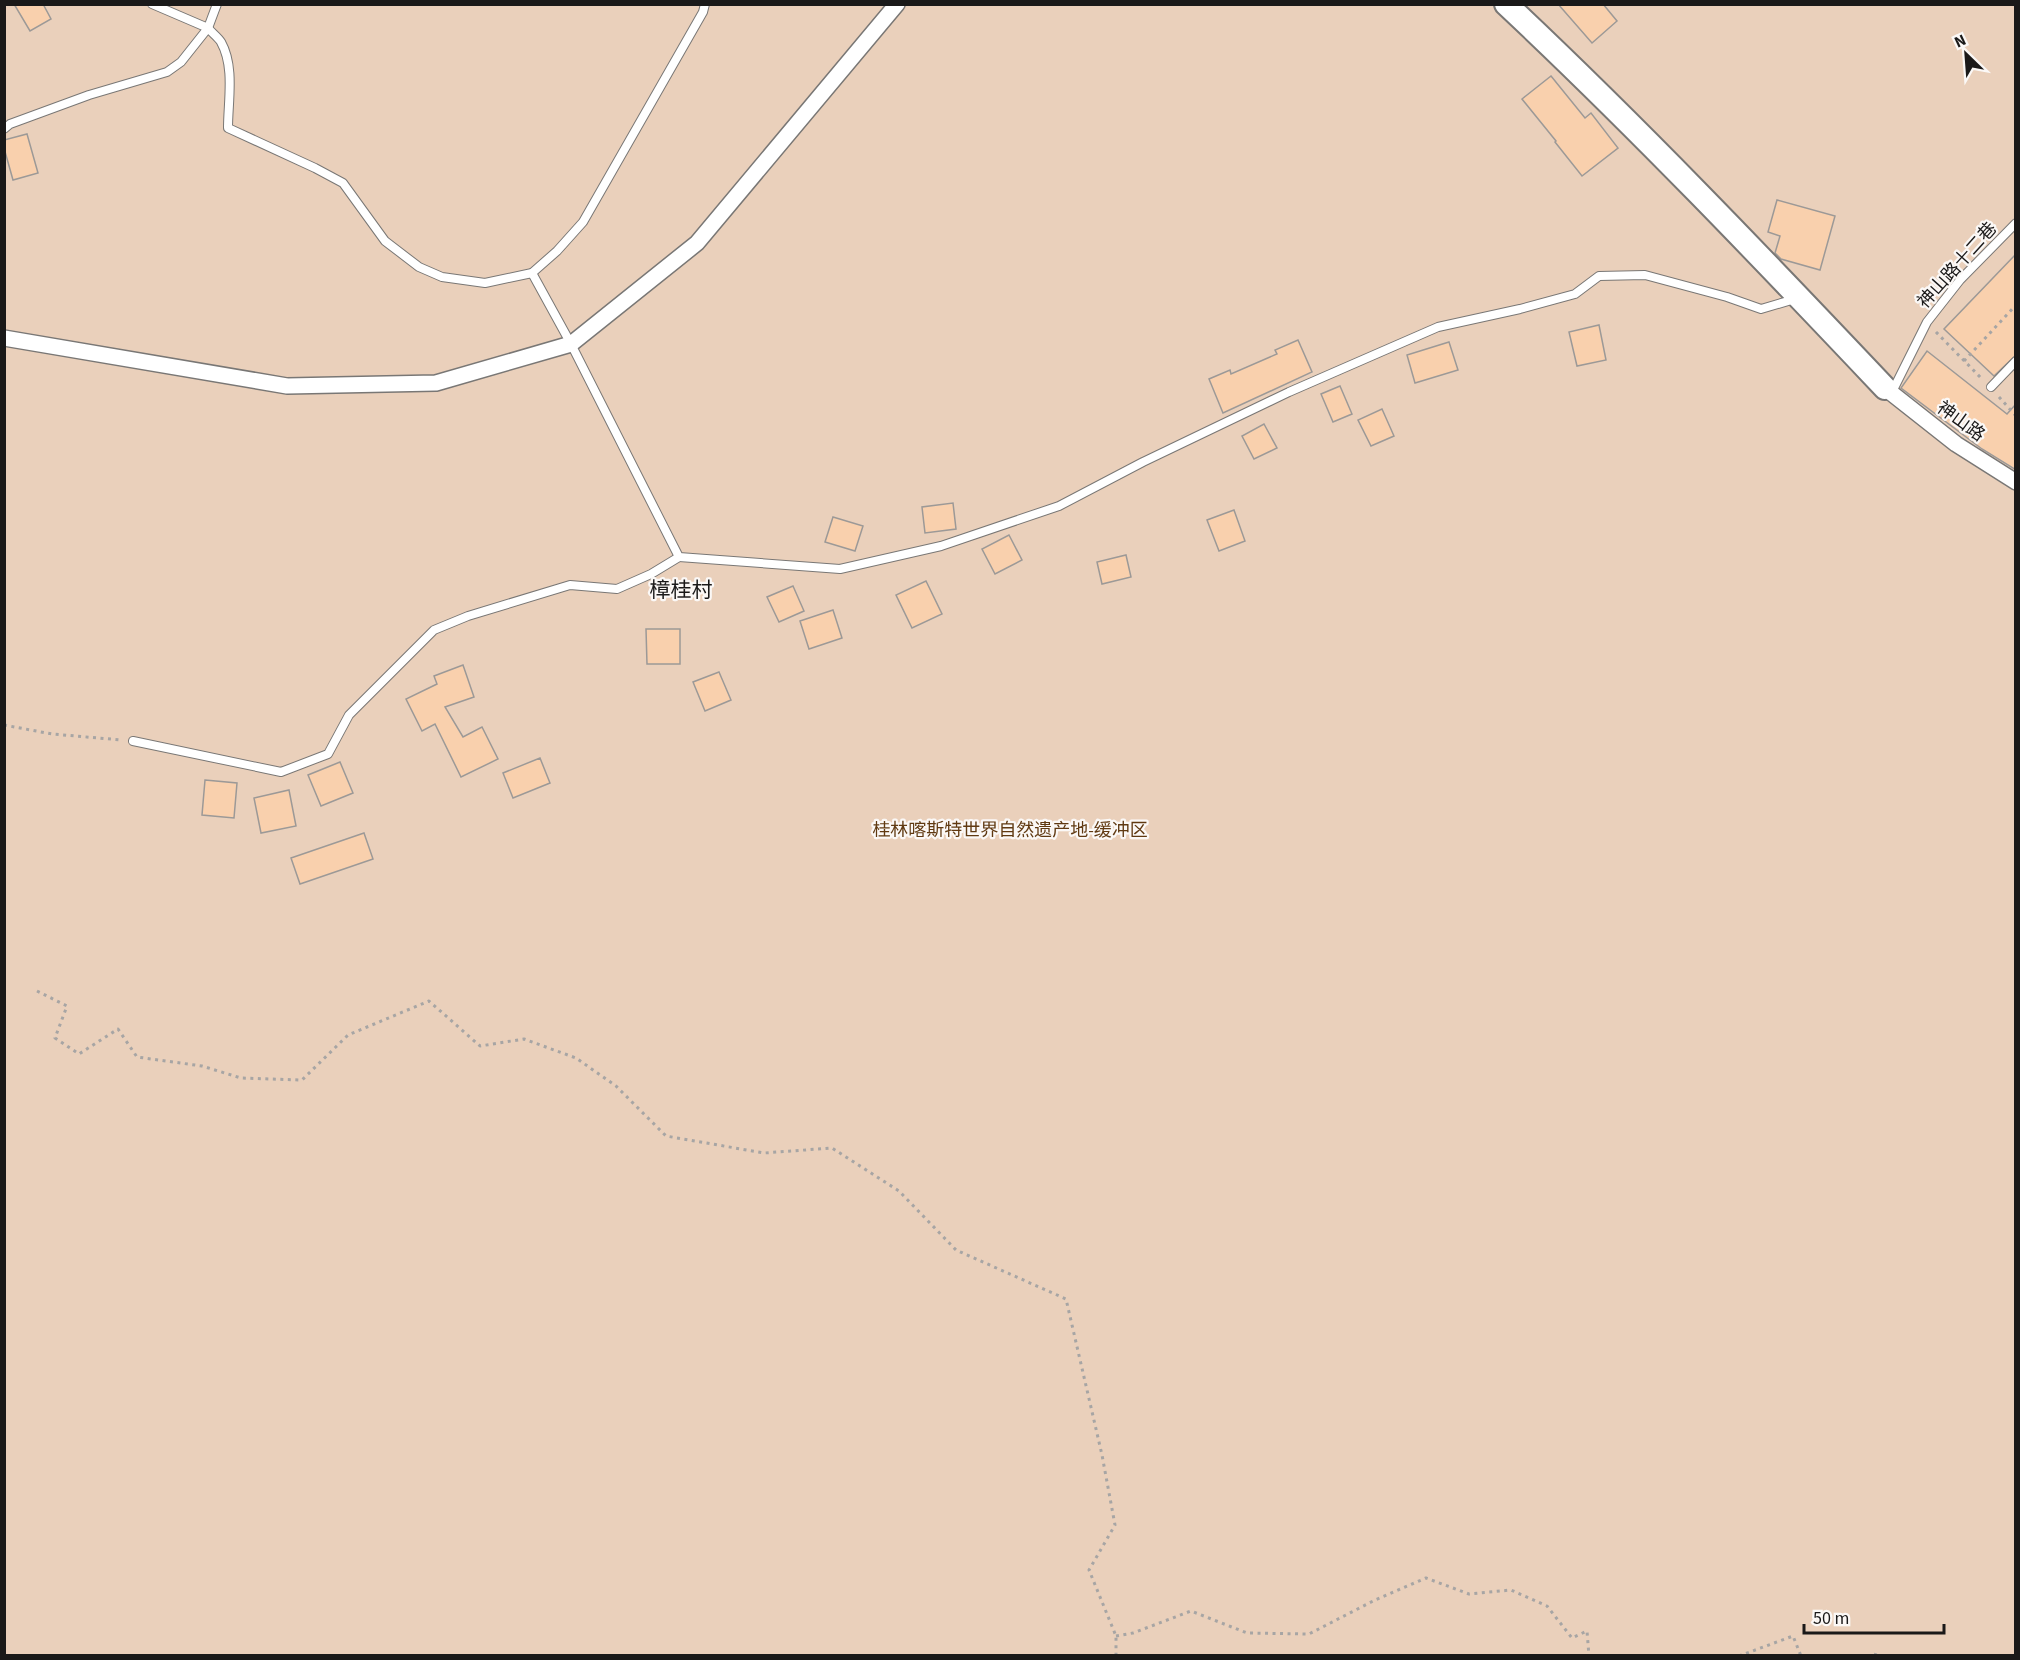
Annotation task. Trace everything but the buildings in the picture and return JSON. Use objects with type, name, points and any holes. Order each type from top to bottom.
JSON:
[{"type":"main road","points":[[1506,4],[1722,218],[1888,391]]},
{"type":"street","points":[[4,338],[287,386],[436,383],[572,344],[697,243],[897,4]]},
{"type":"street","name":"神山路","points":[[1888,391],[1956,444],[2016,482]]},
{"type":"lane","points":[[152,4],[208,28],[220,40],[226,54],[229,72],[228,128],[344,183],[384,241],[419,267],[442,277],[484,283],[532,273],[584,222],[703,12],[705,4]]},
{"type":"lane","points":[[4,129],[10,124],[89,95],[166,72],[181,62],[208,28],[217,4]]},
{"type":"lane","name":"神山路十二巷","points":[[1888,391],[1927,322],[1960,280],[2016,223]]},
{"type":"lane","points":[[532,273],[572,344],[679,557]]},
{"type":"lane","points":[[134,741],[281,772],[328,754],[349,715],[434,630],[468,616],[570,585],[616,589],[679,557],[840,569],[941,546],[1059,506],[1143,462],[1289,392],[1438,327],[1575,294],[1599,276],[1645,275],[1727,297],[1761,309],[1800,298]]},
{"type":"lane","points":[[1991,387],[2016,361]]},
{"type":"path","points":[[1964,362],[2016,305]]},
{"type":"path","points":[[1927,322],[2016,416]]},
{"type":"path","points":[[4,725],[52,734],[134,741]]},
{"type":"path","points":[[37,991],[67,1006],[55,1038],[79,1054],[118,1029],[137,1057],[202,1066],[241,1078],[302,1080],[348,1035],[429,1001],[480,1046],[524,1039],[576,1058],[616,1086],[666,1136],[764,1153],[832,1148],[898,1191],[956,1250],[1066,1299],[1102,1455],[1115,1525],[1089,1570],[1116,1636],[1116,1656]]},
{"type":"path","points":[[1116,1636],[1133,1633],[1191,1611],[1247,1633],[1309,1634],[1375,1600],[1426,1578],[1469,1594],[1511,1590],[1547,1606],[1572,1638],[1587,1631],[1589,1656]]},
{"type":"path","points":[[1739,1656],[1793,1636],[1801,1656]]},
{"type":"green space","name":"桂林喀斯特世界自然遗产地-缓冲区","points":[[5,5],[2015,5],[2015,1655],[5,1656]]},
{"type":"district","name":"樟桂村","points":[[681,590]]}]
